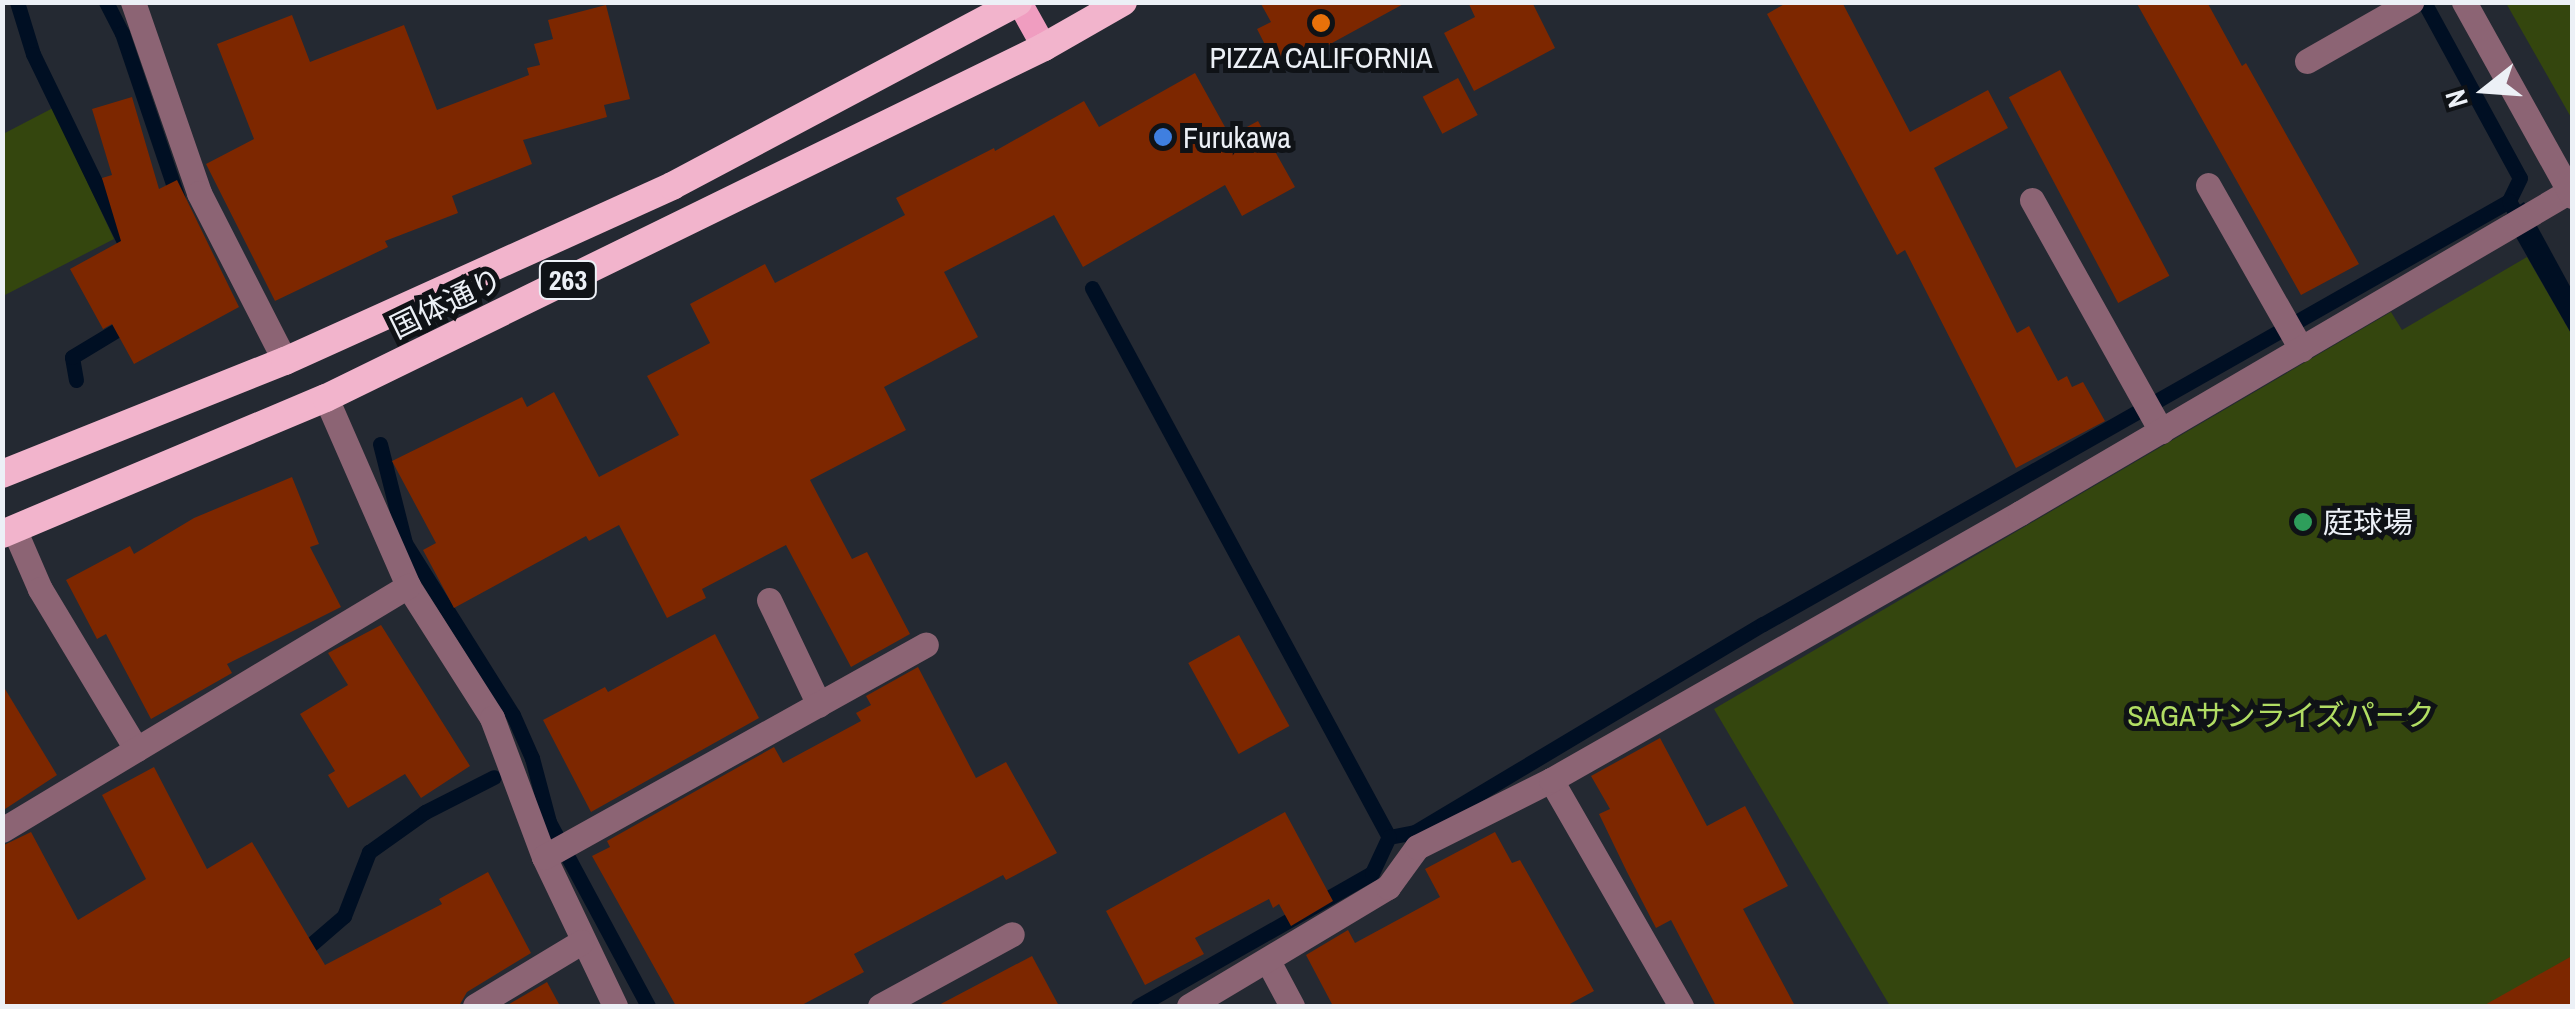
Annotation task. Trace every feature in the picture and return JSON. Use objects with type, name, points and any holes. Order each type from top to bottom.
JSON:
[{"type":"highway","name":"国体通り","points":[[2,474],[285,361],[672,186],[1019,2]]},
{"type":"highway","name":"国体通り","points":[[8,531],[326,398],[1044,47],[1123,2]]},
{"type":"main road","points":[[1019,2],[1044,47]]},
{"type":"street","points":[[133,2],[199,194],[285,361]]},
{"type":"street","points":[[2307,61],[2411,2]]},
{"type":"street","points":[[1189,1006],[1269,962],[1388,887],[1418,847],[1550,780],[2571,194],[2464,2]]},
{"type":"street","points":[[2208,185],[2301,349]]},
{"type":"street","points":[[2032,200],[2161,430]]},
{"type":"street","points":[[326,398],[408,586],[492,718],[544,857],[581,942],[615,1006]]},
{"type":"street","points":[[8,531],[136,749]]},
{"type":"street","points":[[2,830],[408,586]]},
{"type":"street","points":[[768,600],[819,705]]},
{"type":"street","points":[[544,857],[926,644]]},
{"type":"street","points":[[1550,780],[1681,1006]]},
{"type":"street","points":[[880,1006],[1012,934]]},
{"type":"street","points":[[476,1006],[581,942]]},
{"type":"street","points":[[1269,962],[1292,1006]]},
{"type":"green space","points":[[2506,3],[2572,3],[2572,119]]},
{"type":"green space","points":[[53,108],[114,239],[3,296],[3,134]]},
{"type":"green space","name":"SAGAサンライズパーク","points":[[2527,257],[2572,335],[2572,1006],[1890,1006],[1714,709],[2391,312],[2402,330]]},
{"type":"water","points":[[2524,202],[2572,290],[2572,335],[2504,216]]},
{"type":"building","points":[[1260,2],[1407,2],[1279,72],[1257,29],[1271,22]]},
{"type":"building","points":[[1468,2],[1532,2],[1555,48],[1474,91],[1444,33],[1475,17]]},
{"type":"building","points":[[1788,2],[1842,2],[1910,132],[1988,90],[2008,128],[1934,168],[2017,333],[2029,326],[2058,381],[2067,376],[2072,387],[2083,382],[2105,421],[2016,468],[1905,250],[1897,255],[1767,14]]},
{"type":"building","points":[[2136,2],[2207,2],[2242,66],[2246,63],[2359,264],[2301,295]]},
{"type":"building","points":[[606,5],[630,99],[604,105],[607,117],[523,140],[532,164],[452,196],[458,213],[385,241],[388,247],[275,301],[206,164],[254,139],[217,44],[292,15],[310,62],[404,25],[437,110],[529,75],[527,68],[540,65],[534,44],[553,39],[548,20]]},
{"type":"building","points":[[2060,70],[2169,276],[2118,303],[2009,97]]},
{"type":"building","points":[[1195,73],[1230,136],[1258,121],[1295,187],[1242,216],[1225,185],[1083,267],[1054,215],[944,272],[978,337],[884,387],[906,430],[810,480],[852,559],[867,552],[910,634],[851,667],[786,545],[702,589],[706,598],[667,618],[619,525],[589,541],[586,536],[454,608],[423,550],[436,543],[392,461],[522,397],[527,407],[554,392],[599,477],[679,435],[647,376],[710,343],[690,304],[765,264],[775,283],[905,215],[896,198],[994,148],[995,151],[1084,101],[1099,127]]},
{"type":"building","points":[[1458,78],[1478,115],[1442,134],[1423,97]]},
{"type":"building","points":[[132,97],[159,189],[177,180],[239,307],[134,364],[112,324],[103,329],[70,269],[121,241],[102,178],[112,175],[92,109]]},
{"type":"building","points":[[292,477],[319,544],[310,547],[341,607],[227,664],[232,673],[151,719],[106,634],[97,639],[66,580],[130,546],[134,554],[194,518]]},
{"type":"building","points":[[381,625],[470,766],[421,798],[405,774],[348,808],[328,775],[335,771],[300,714],[348,685],[328,653]]},
{"type":"building","points":[[715,634],[759,718],[591,812],[543,720],[605,687],[608,692]]},
{"type":"building","points":[[1239,635],[1289,726],[1239,754],[1188,663]]},
{"type":"building","points":[[918,667],[976,778],[1006,762],[1057,853],[1006,880],[1003,875],[854,954],[864,972],[800,1006],[676,1006],[592,856],[610,847],[607,841],[774,747],[783,763],[861,721],[856,713],[871,705],[866,696]]},
{"type":"building","points":[[2,684],[57,775],[2,811]]},
{"type":"building","points":[[1660,738],[1707,826],[1745,806],[1788,886],[1743,909],[1795,1006],[1716,1006],[1671,920],[1656,928],[1627,872],[1599,814],[1610,809],[1591,776]]},
{"type":"building","points":[[154,767],[207,869],[252,842],[325,965],[442,904],[439,899],[488,872],[531,953],[467,992],[459,1006],[2,1006],[2,846],[31,832],[78,920],[146,879],[102,795]]},
{"type":"building","points":[[1285,812],[1333,901],[1291,926],[1279,904],[1273,908],[1269,899],[1195,938],[1204,954],[1145,985],[1106,911]]},
{"type":"building","points":[[1495,832],[1512,863],[1520,860],[1594,991],[1566,1006],[1333,1006],[1306,955],[1348,930],[1355,943],[1440,897],[1425,869]]},
{"type":"building","points":[[1032,956],[1059,1006],[937,1006]]},
{"type":"building","points":[[2572,956],[2572,1006],[2483,1006]]},
{"type":"building","points":[[547,982],[560,1006],[506,1006]]},
{"type":"waterway","points":[[17,2],[33,54],[124,241]]},
{"type":"waterway","points":[[106,2],[122,33],[178,198]]},
{"type":"waterway","points":[[2424,2],[2520,178],[2509,201]]},
{"type":"waterway","points":[[1092,288],[1389,837],[1415,832],[1763,624],[2509,201],[2522,224]]},
{"type":"waterway","points":[[76,380],[72,357],[130,322]]},
{"type":"waterway","points":[[380,444],[405,543],[513,715],[532,758],[549,822],[648,1006]]},
{"type":"waterway","points":[[300,954],[344,916],[369,852],[425,812],[494,777]]},
{"type":"waterway","points":[[1138,1006],[1372,873],[1389,837]]},
{"type":"place","name":"PIZZA CALIFORNIA","points":[[1321,23]]},
{"type":"place","name":"Furukawa","points":[[1163,137]]},
{"type":"place","name":"庭球場","points":[[2303,522]]}]
